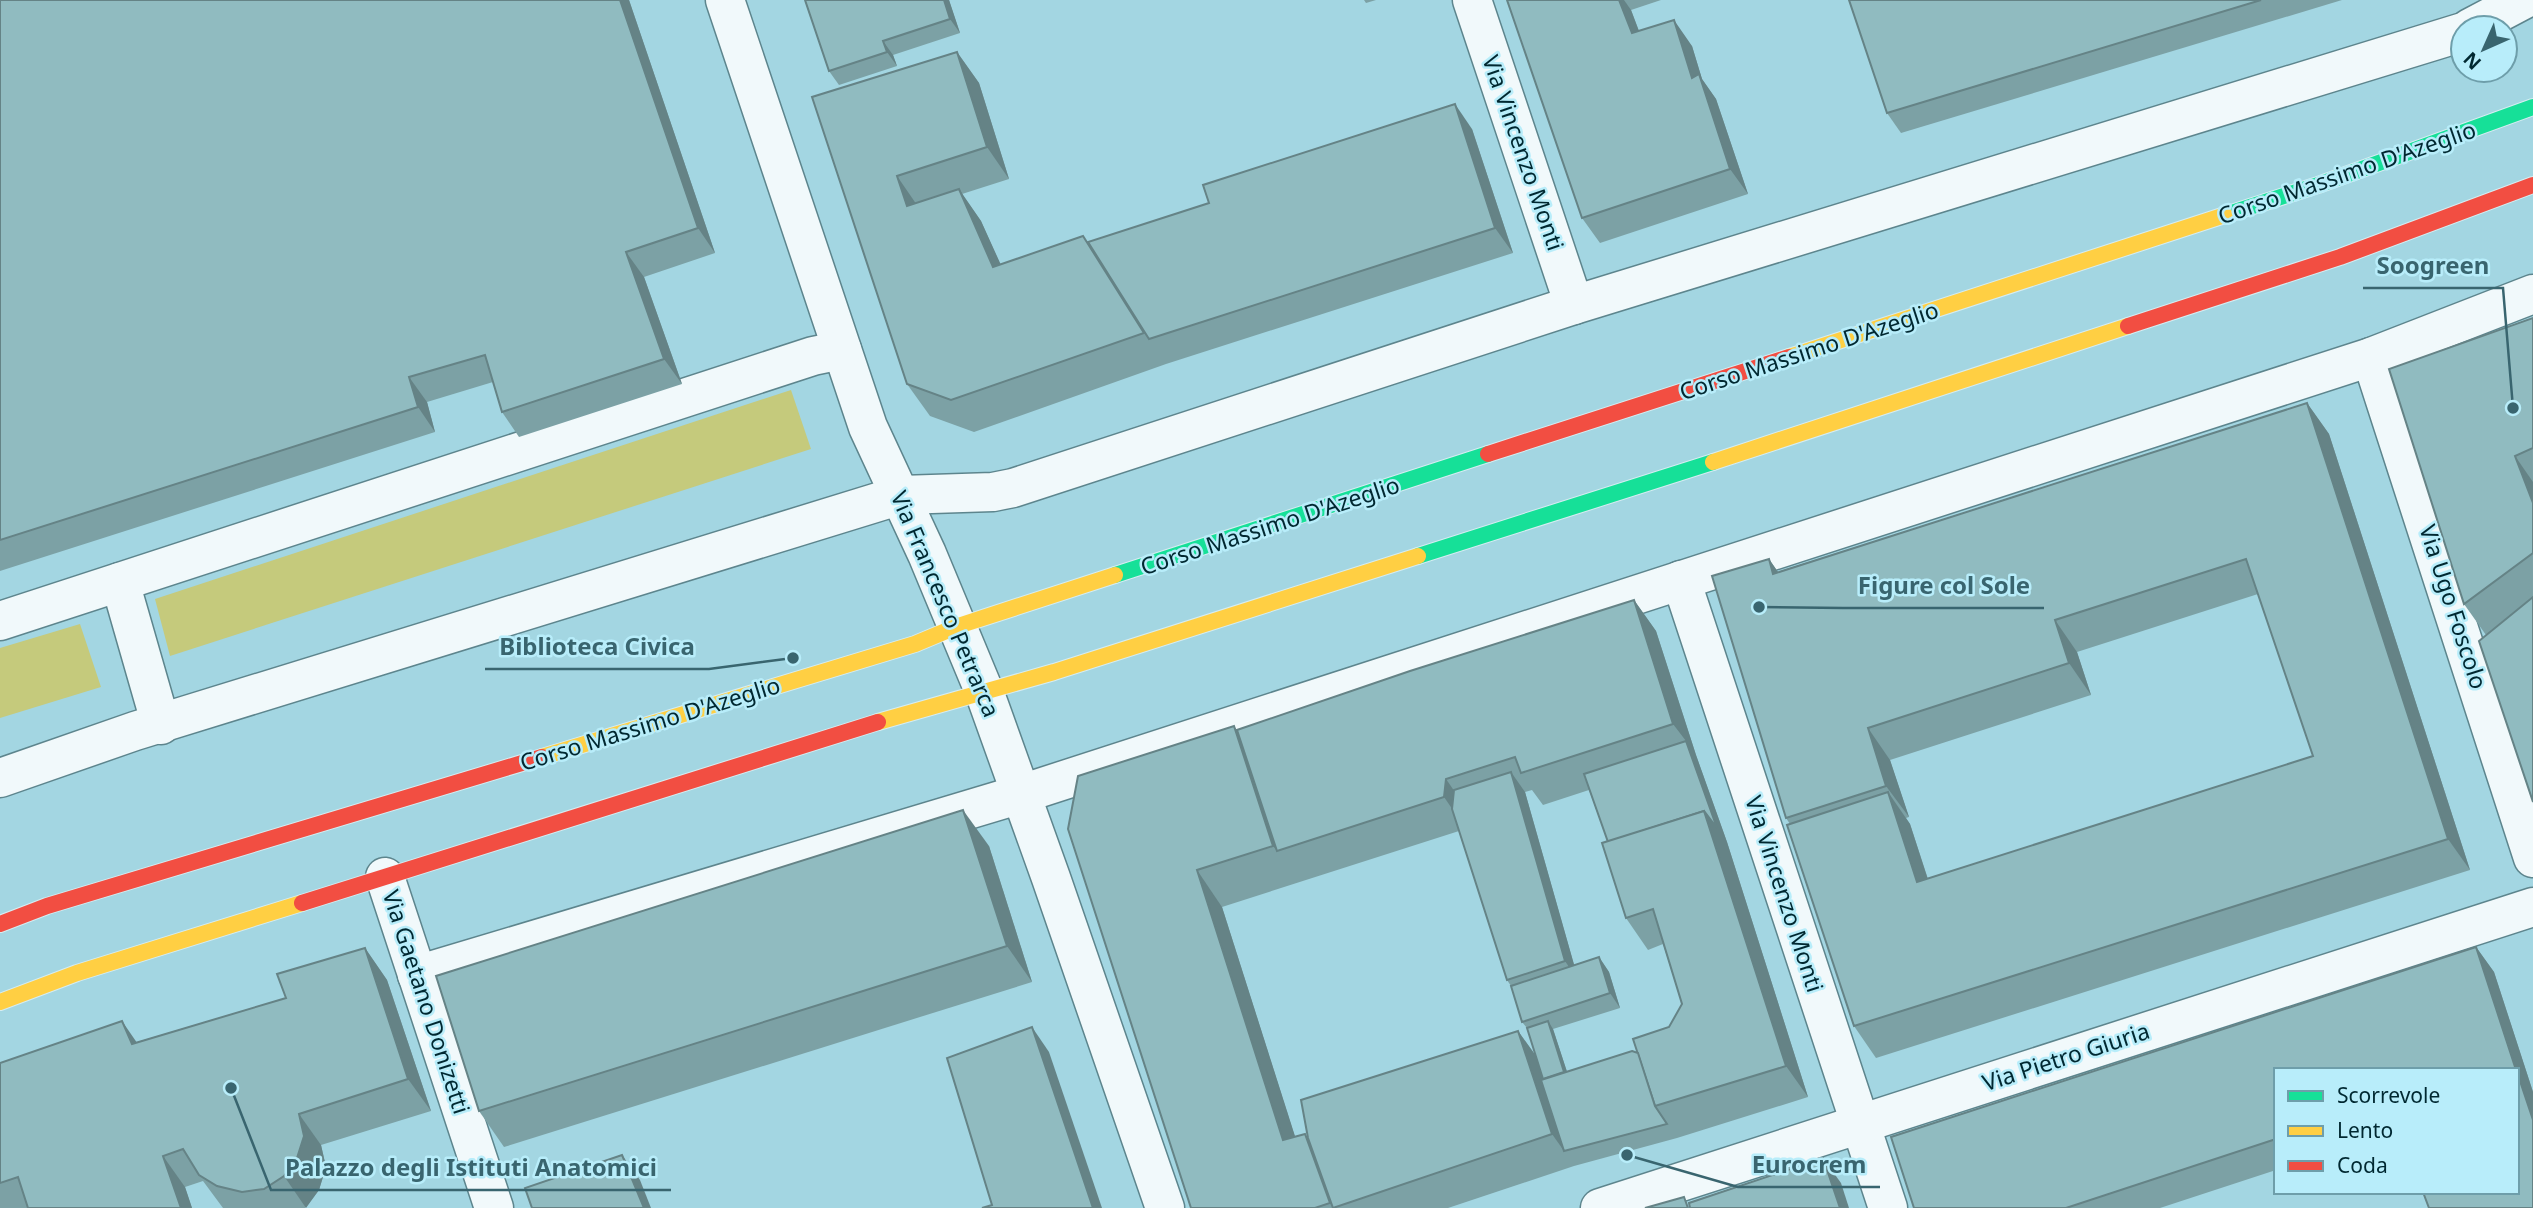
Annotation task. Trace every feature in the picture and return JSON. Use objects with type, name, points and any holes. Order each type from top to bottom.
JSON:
[{"type":"main road","name":"Corso Massimo D'Azeglio","points":[[0,924],[47,906],[915,644],[958,626],[2318,186],[2533,107]]},
{"type":"main road","points":[[0,1002],[77,973],[1054,671],[1622,491],[2340,257],[2533,185]]},
{"type":"street","name":"Via Francesco Petrarca","points":[[725,0],[875,446],[901,495],[984,691],[1165,1208]]},
{"type":"street","name":"Via Vincenzo Monti","points":[[1472,0],[1574,305]]},
{"type":"street","points":[[2496,14],[2523,0]]},
{"type":"street","points":[[0,778],[161,724],[901,495],[993,492],[1013,488],[1574,305],[2449,36]]},
{"type":"street","points":[[417,975],[1021,794],[2371,357],[2533,294]]},
{"type":"street","points":[[0,621],[787,365],[842,350]]},
{"type":"street","name":"Via Ugo Foscolo","points":[[2371,357],[2533,858]]},
{"type":"street","name":"Via Vincenzo Monti","points":[[1681,580],[1888,1208]]},
{"type":"street","points":[[120,582],[161,724]]},
{"type":"street","name":"Via Gaetano Donizetti","points":[[385,877],[494,1208]]},
{"type":"street","name":"Via Pietro Giuria","points":[[1600,1208],[2533,907]]},
{"type":"green space","points":[[791,390],[811,449],[170,656],[155,599]]},
{"type":"green space","points":[[80,624],[101,687],[0,718],[0,648]]},
{"type":"building","points":[[0,0],[620,0],[698,228],[626,252],[664,359],[502,412],[485,355],[409,377],[418,407],[0,540]]},
{"type":"building","points":[[805,0],[944,0],[950,19],[883,41],[887,52],[829,71]]},
{"type":"building","points":[[1507,0],[1619,0],[1632,33],[1674,20],[1692,78],[1699,74],[1730,169],[1582,218]]},
{"type":"building","points":[[1849,0],[2261,0],[1887,113]]},
{"type":"building","points":[[957,52],[987,147],[897,176],[907,206],[959,189],[993,267],[1083,236],[1144,333],[951,400],[907,384],[812,97]]},
{"type":"building","points":[[1455,104],[1495,228],[1149,339],[1088,242],[1209,203],[1203,185]]},
{"type":"building","points":[[2533,318],[2533,448],[2515,456],[2533,503],[2533,553],[2464,604],[2389,369]]},
{"type":"building","points":[[2307,403],[2448,839],[1854,1026],[1787,825],[1888,792],[1917,882],[2313,756],[2246,559],[2055,620],[2069,663],[1868,728],[1886,786],[1786,818],[1712,576],[1769,559],[1773,574]]},
{"type":"building","points":[[2533,597],[2533,802],[2479,641]]},
{"type":"building","points":[[1634,600],[1673,724],[1521,773],[1515,757],[1446,779],[1444,797],[1277,851],[1237,730],[1410,671]]},
{"type":"building","points":[[1234,726],[1273,846],[1197,870],[1283,1140],[1305,1134],[1330,1203],[1315,1208],[1191,1208],[1068,829],[1078,776]]},
{"type":"building","points":[[1686,741],[1717,828],[1704,811],[1608,842],[1584,774]]},
{"type":"building","points":[[1511,772],[1565,961],[1507,980],[1452,809],[1454,790]]},
{"type":"building","points":[[963,810],[1007,946],[479,1111],[436,976]]},
{"type":"building","points":[[1704,811],[1786,1066],[1655,1106],[1633,1039],[1669,1027],[1682,1004],[1653,909],[1626,918],[1602,843]]},
{"type":"building","points":[[2476,947],[2515,1068],[2274,1068],[2274,1140],[2066,1208],[1914,1208],[1891,1137]]},
{"type":"building","points":[[365,948],[408,1079],[299,1114],[304,1136],[297,1158],[284,1176],[264,1189],[242,1192],[217,1186],[199,1175],[183,1149],[163,1156],[181,1208],[28,1208],[18,1177],[0,1183],[0,1063],[122,1021],[132,1044],[286,998],[277,974]]},
{"type":"building","points":[[1599,957],[1610,993],[1522,1022],[1511,986]]},
{"type":"building","points":[[1548,1021],[1564,1072],[1543,1079],[1527,1028]]},
{"type":"building","points":[[1032,1027],[1093,1208],[982,1208],[992,1205],[947,1058]]},
{"type":"building","points":[[1518,1031],[1552,1134],[1333,1208],[1308,1138],[1301,1100]]},
{"type":"building","points":[[1632,1051],[1638,1053],[1655,1106],[1667,1124],[1564,1151],[1541,1080]]},
{"type":"building","points":[[2519,1078],[2533,1120],[2533,1208],[2429,1208],[2424,1194],[2519,1194]]},
{"type":"building","points":[[622,1155],[644,1208],[532,1208],[525,1188]]},
{"type":"building","points":[[1823,1158],[1840,1208],[1690,1208],[1689,1203]]},
{"type":"building","points":[[1684,1197],[1688,1208],[1645,1208]]},
{"type":"traffic: fast","points":[[2225,215],[2318,185],[2533,107]]},
{"type":"traffic: fast","points":[[1115,575],[1488,454]]},
{"type":"traffic: fast","points":[[1418,556],[1713,462]]},
{"type":"traffic: slow","points":[[1789,357],[2225,215]]},
{"type":"traffic: slow","points":[[1713,462],[2128,326]]},
{"type":"traffic: slow","points":[[878,722],[1054,672],[1418,556]]},
{"type":"traffic: slow","points":[[542,757],[915,644],[958,626],[1115,575]]},
{"type":"traffic: slow","points":[[0,1002],[77,973],[302,903]]},
{"type":"traffic: jam","points":[[2128,326],[2340,257],[2533,185]]},
{"type":"traffic: jam","points":[[1488,454],[1789,357]]},
{"type":"traffic: jam","points":[[302,903],[878,722]]},
{"type":"traffic: jam","points":[[0,924],[47,906],[542,757]]},
{"type":"place","name":"Soogreen","points":[[2513,408]]},
{"type":"place","name":"Figure col Sole","points":[[1759,607]]},
{"type":"place","name":"Biblioteca Civica","points":[[793,658]]},
{"type":"place","name":"Palazzo degli Istituti Anatomici","points":[[231,1088]]},
{"type":"place","name":"Eurocrem","points":[[1627,1155]]}]
